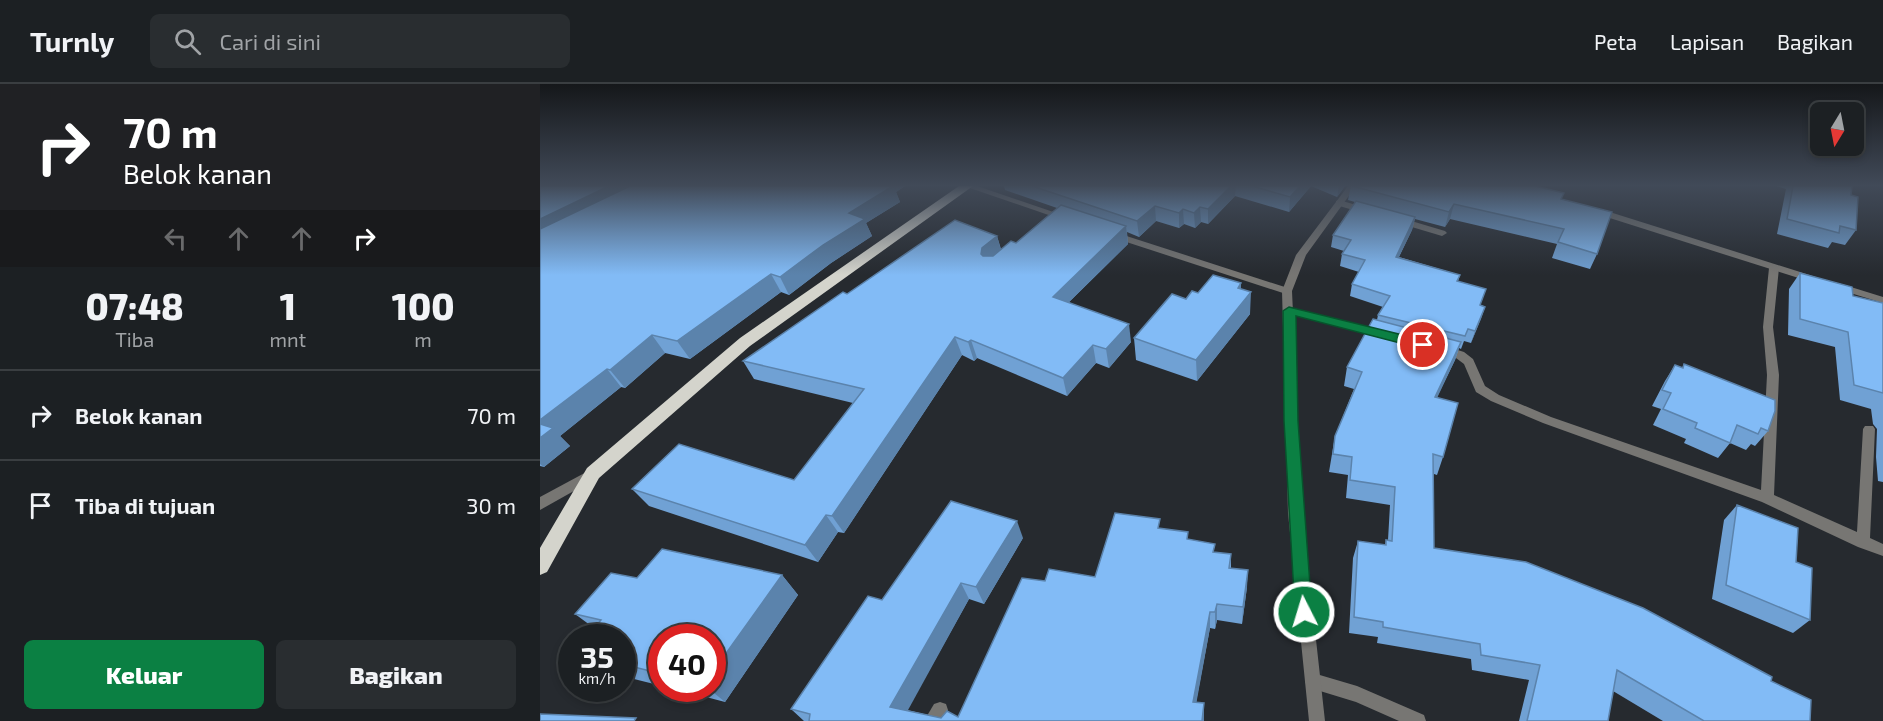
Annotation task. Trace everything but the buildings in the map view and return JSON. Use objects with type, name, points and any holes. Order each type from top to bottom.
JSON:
[{"type":"highway","points":[[540,566],[593,473],[745,342],[926,216]]},
{"type":"street","points":[[1045,216],[1079,223]]},
{"type":"street","points":[[1317,721],[1295,513],[1287,291],[1301,255],[1330,216]]},
{"type":"street","points":[[1385,216],[1442,233]]},
{"type":"street","points":[[1609,216],[1818,280]]},
{"type":"street","points":[[1101,230],[1287,291]]},
{"type":"street","points":[[1767,498],[1773,375],[1768,327],[1774,268]]},
{"type":"street","points":[[1829,284],[1883,300]]},
{"type":"street","points":[[1289,311],[1398,339]]},
{"type":"street","points":[[1431,346],[1460,355],[1469,362],[1480,389],[1496,398],[1547,420],[1767,498],[1883,550]]},
{"type":"street","points":[[1863,543],[1869,429]]},
{"type":"street","points":[[540,504],[593,473]]},
{"type":"street","points":[[1313,681],[1357,694],[1418,721]]},
{"type":"route","points":[[1304,612],[1295,513],[1288,360],[1289,311],[1423,345]]}]
